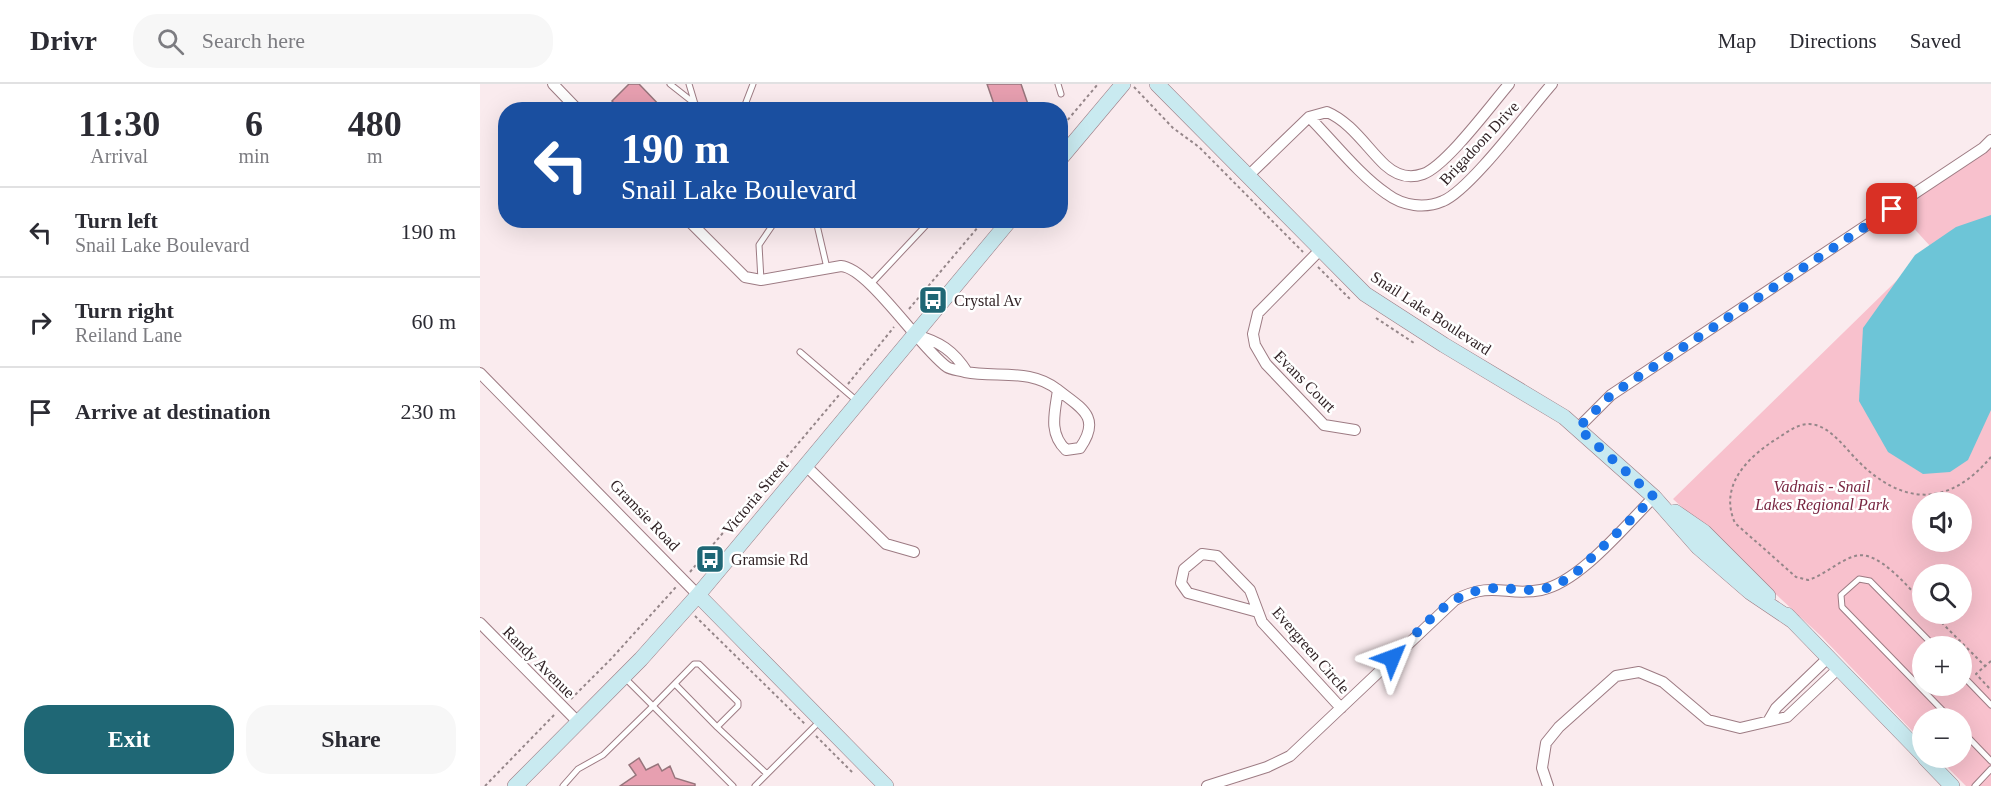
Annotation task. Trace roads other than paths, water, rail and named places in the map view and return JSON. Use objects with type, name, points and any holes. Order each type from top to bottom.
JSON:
[{"type":"street","points":[[553,84],[570,102]]},
{"type":"street","points":[[1068,149],[1123,84]]},
{"type":"street","name":"Snail Lake Boulevard","points":[[1157,84],[1248,176],[1315,255],[1372,299],[1443,345],[1552,408],[1578,428],[1654,497],[1698,547],[1750,592],[1793,621],[1912,744]]},
{"type":"street","name":"Brigadoon Drive","points":[[1509,84],[1439,165],[1415,176],[1406,176],[1392,171],[1335,115],[1318,112],[1309,117],[1385,194],[1408,204],[1433,205],[1445,201],[1465,185],[1552,84]]},
{"type":"street","points":[[1248,176],[1309,117]]},
{"type":"street","points":[[1578,428],[1611,395],[1974,155],[1991,140]]},
{"type":"street","points":[[696,228],[745,277],[761,280],[844,266],[870,285],[902,318],[930,352],[950,369],[986,376],[1032,376],[1046,380],[1085,411],[1090,420],[1087,438],[1080,448],[1066,450],[1056,441],[1053,427],[1058,390]]},
{"type":"street","name":"Victoria Street","points":[[515,786],[577,720],[623,676],[698,595],[1003,228]]},
{"type":"street","name":"Evans Court","points":[[1315,255],[1258,313],[1254,323],[1255,345],[1266,364],[1324,424],[1355,430]]},
{"type":"street","name":"Gramsie Road","points":[[480,373],[683,579],[816,725],[886,786]]},
{"type":"street","points":[[805,465],[886,544],[914,552]]},
{"type":"street","points":[[1207,786],[1268,767],[1290,756],[1455,600],[1482,589],[1539,591],[1568,580],[1654,497]]},
{"type":"street","name":"Evergreen Circle","points":[[1258,612],[1188,593],[1181,583],[1184,569],[1202,554],[1217,556],[1250,590],[1262,622],[1341,708]]},
{"type":"street","name":"Randy Avenue","points":[[480,623],[562,708],[577,720]]},
{"type":"street","points":[[1548,786],[1542,768],[1546,743],[1559,728],[1616,676],[1639,672],[1663,682],[1708,720],[1740,728],[1787,717],[1834,663]]},
{"type":"street","name":"Snail Lake Boulevard","points":[[1935,768],[1952,786]]},
{"type":"lane","points":[[670,84],[692,102]]},
{"type":"lane","points":[[688,84],[694,102]]},
{"type":"lane","points":[[746,102],[753,84]]},
{"type":"lane","points":[[1058,84],[1061,94]]},
{"type":"lane","points":[[761,280],[759,245],[771,228]]},
{"type":"lane","points":[[818,228],[827,269]]},
{"type":"lane","points":[[870,285],[923,228]]},
{"type":"lane","points":[[800,352],[858,402]]},
{"type":"lane","points":[[1912,679],[1842,607],[1841,595],[1859,579],[1870,581],[1924,636]]},
{"type":"lane","points":[[563,786],[578,769],[603,755],[694,664],[699,664],[738,702],[738,706],[717,727]]},
{"type":"lane","points":[[623,676],[733,786]]},
{"type":"lane","points":[[675,684],[767,774]]},
{"type":"lane","points":[[1972,685],[1991,705]]},
{"type":"lane","points":[[1929,696],[1940,708]]},
{"type":"lane","points":[[755,786],[816,725]]},
{"type":"lane","points":[[1972,741],[1991,761]]},
{"type":"lane","points":[[1975,786],[1991,769]]},
{"type":"water","points":[[1991,215],[1991,410],[1968,460],[1950,472],[1923,474],[1888,452],[1859,401],[1863,328],[1915,255],[1956,227]]},
{"type":"place","name":"Crystal Av","points":[[933,300]]},
{"type":"place","name":"Gramsie Rd","points":[[710,559]]},
{"type":"park label","name":"Vadnais - Snail Lakes Regional Park","points":[[1822,495]]}]
